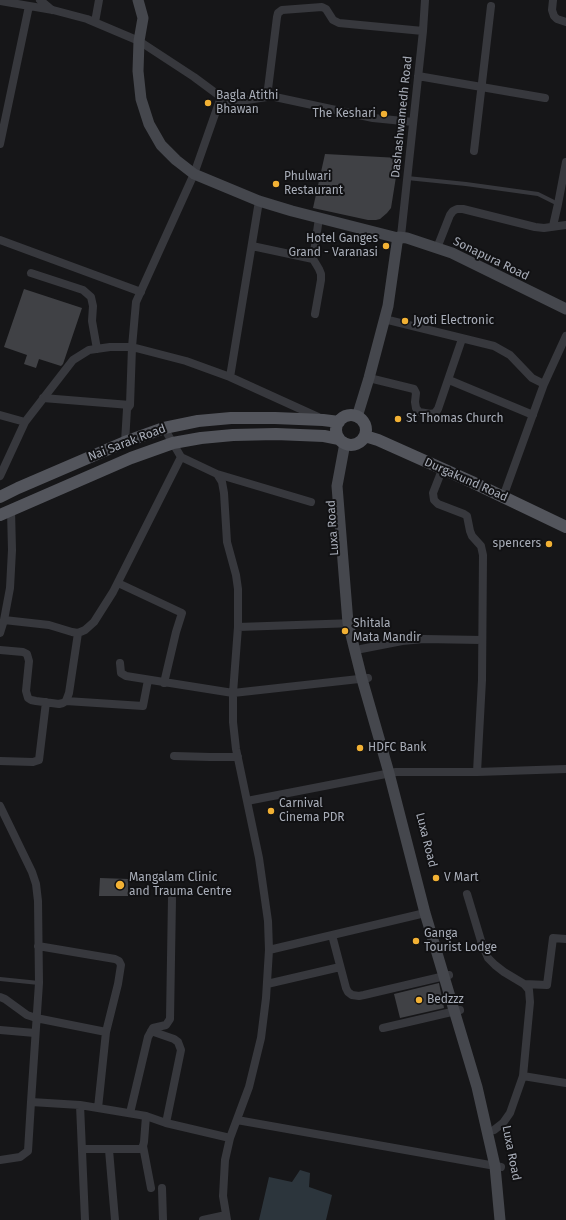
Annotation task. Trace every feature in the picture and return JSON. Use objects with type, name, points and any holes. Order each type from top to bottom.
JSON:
[{"type":"main road","points":[[347,416],[357,416],[364,422],[366,432],[365,436],[360,442],[346,442],[332,421],[347,416]]},
{"type":"main road","name":"Nai Sarak Road","points":[[0,497],[125,442],[164,428],[198,421],[231,418],[275,418],[332,421]]},
{"type":"main road","name":"Nai Sarak Road","points":[[5,512],[132,458],[173,443],[233,435],[276,434],[326,437],[346,442]]},
{"type":"main road","name":"Durgakund Road","points":[[365,436],[378,440],[442,470],[472,482],[566,527]]},
{"type":"street","points":[[40,0],[53,10]]},
{"type":"street","points":[[95,22],[99,0]]},
{"type":"street","name":"Sonapura Road","points":[[138,0],[143,18],[139,41],[138,71],[141,99],[149,124],[161,145],[176,160],[194,174],[259,201],[319,218],[401,237],[452,253],[566,309]]},
{"type":"street","name":"Dashashwamedh Road","points":[[401,237],[425,0]]},
{"type":"street","points":[[553,0],[552,10],[554,16],[557,19],[566,22]]},
{"type":"street","points":[[0,1],[53,10],[95,22],[139,41],[194,77],[221,97],[230,100],[240,101],[267,96],[373,118],[413,122]]},
{"type":"street","points":[[0,144],[30,6]]},
{"type":"street","points":[[474,151],[491,6]]},
{"type":"street","points":[[267,96],[277,17],[278,13],[282,10],[322,7],[326,9],[334,20],[339,23],[423,31]]},
{"type":"street","points":[[418,76],[546,98]]},
{"type":"street","points":[[125,442],[127,409],[130,405],[132,347],[136,302],[194,174],[221,97]]},
{"type":"street","points":[[552,226],[566,162]]},
{"type":"street","points":[[230,377],[259,201]]},
{"type":"street","points":[[437,248],[450,215],[457,209],[463,209],[535,227],[566,225]]},
{"type":"street","points":[[315,314],[321,280],[321,274],[313,259],[319,218]]},
{"type":"street","points":[[357,416],[365,393],[388,306],[401,237]]},
{"type":"street","points":[[0,240],[141,292]]},
{"type":"street","points":[[252,246],[313,259]]},
{"type":"street","points":[[31,273],[83,290],[91,297],[93,306],[92,321],[97,349]]},
{"type":"street","points":[[384,319],[494,346],[510,355],[532,378],[544,384]]},
{"type":"street","points":[[503,497],[544,384],[566,336]]},
{"type":"street","points":[[369,378],[414,389],[416,393],[416,408],[419,412],[431,414],[435,413],[438,409],[462,339]]},
{"type":"street","points":[[0,476],[25,422],[73,360],[89,350],[110,347],[132,347],[186,361],[230,377],[332,421]]},
{"type":"street","points":[[448,380],[533,415]]},
{"type":"street","points":[[43,398],[130,405]]},
{"type":"street","points":[[0,415],[25,422]]},
{"type":"street","points":[[164,428],[181,457],[217,474],[311,502]]},
{"type":"street","points":[[120,663],[121,673],[126,676],[233,694],[365,678],[351,623],[337,486],[346,442]]},
{"type":"street","name":"Luxa Road","points":[[346,442],[349,462],[344,491],[351,623],[361,649],[365,678],[430,911],[446,975],[494,1130],[498,1166],[508,1220]]},
{"type":"street","points":[[4,620],[49,625],[78,633],[85,630],[94,622],[118,583],[181,457]]},
{"type":"street","points":[[442,470],[433,493],[434,500],[438,504],[467,516],[468,525],[472,536],[481,546],[483,555],[482,680],[477,772]]},
{"type":"street","points":[[203,1220],[227,1217],[223,1196],[225,1160],[230,1138],[250,1087],[261,1038],[269,950],[268,921],[264,888],[236,749],[233,722],[233,694],[238,627],[237,582],[227,542],[222,482],[217,474]]},
{"type":"street","points":[[0,632],[4,620],[10,588],[12,550],[5,512]]},
{"type":"street","points":[[118,583],[182,613],[164,683]]},
{"type":"street","points":[[238,627],[351,623]]},
{"type":"street","points":[[66,701],[69,692],[78,633]]},
{"type":"street","points":[[361,649],[402,641],[424,639],[482,640]]},
{"type":"street","points":[[0,650],[23,652],[27,654],[29,660],[26,691],[31,700],[59,704],[66,701],[143,706],[148,680]]},
{"type":"street","points":[[0,761],[33,762],[39,760],[46,702]]},
{"type":"street","points":[[174,756],[238,757]]},
{"type":"street","points":[[247,801],[392,772],[477,772],[566,769]]},
{"type":"street","points":[[332,935],[346,988],[352,995],[359,996],[446,975],[425,912],[392,772]]},
{"type":"street","points":[[0,806],[32,872],[36,884],[38,901],[39,983],[28,1151],[20,1157],[0,1160]]},
{"type":"street","points":[[466,894],[488,958],[504,972],[524,984],[529,990],[530,1002],[523,1076],[510,1113],[503,1123],[494,1130]]},
{"type":"street","points":[[130,1113],[150,1031],[156,1027],[166,1025],[171,1014],[172,898]]},
{"type":"street","points":[[269,950],[425,912]]},
{"type":"street","points":[[524,984],[547,985],[552,938],[566,939]]},
{"type":"street","points":[[38,946],[115,959],[119,961],[121,965],[122,968],[106,1032],[98,1108]]},
{"type":"street","points":[[267,984],[340,967]]},
{"type":"street","points":[[0,997],[22,1013],[36,1018],[106,1032]]},
{"type":"street","points":[[383,1028],[457,1011],[498,1166],[500,1220]]},
{"type":"street","points":[[0,1030],[35,1033]]},
{"type":"street","points":[[150,1031],[174,1039],[178,1042],[181,1050],[166,1123]]},
{"type":"street","points":[[523,1076],[566,1083]]},
{"type":"street","points":[[31,1102],[98,1108],[130,1113],[230,1138]]},
{"type":"street","points":[[80,1106],[85,1220]]},
{"type":"street","points":[[146,1116],[143,1146],[152,1188]]},
{"type":"street","points":[[237,1120],[498,1166]]},
{"type":"street","points":[[82,1149],[138,1150],[143,1146]]},
{"type":"street","points":[[109,1150],[115,1220]]},
{"type":"street","points":[[162,1188],[163,1220]]},
{"type":"lane","points":[[407,178],[538,194],[558,204]]},
{"type":"lane","points":[[0,979],[39,983]]},
{"type":"shaded area","points":[[300,1170],[310,1173],[309,1187],[332,1195],[326,1220],[259,1220],[269,1177],[292,1182]]},
{"type":"building","points":[[325,154],[399,158],[391,208],[387,213],[380,219],[368,220],[313,208]]},
{"type":"building","points":[[24,289],[82,308],[61,366],[39,359],[36,368],[24,364],[27,355],[4,347]]},
{"type":"building","points":[[100,878],[128,879],[128,896],[99,896]]},
{"type":"building","name":"Bedzzz","points":[[439,983],[444,1008],[400,1018],[394,994]]},
{"type":"place","name":"Bagla Atithi Bhawan","points":[[208,103]]},
{"type":"place","name":"The Keshari","points":[[384,114]]},
{"type":"place","name":"Phulwari Restaurant","points":[[276,184]]},
{"type":"place","name":"Hotel Ganges Grand - Varanasi","points":[[386,246]]},
{"type":"place","name":"Jyoti Electronic","points":[[405,321]]},
{"type":"place","name":"St Thomas Church","points":[[398,419]]},
{"type":"place","name":"spencers","points":[[549,544]]},
{"type":"place","name":"Shitala Mata Mandir","points":[[345,631]]},
{"type":"place","name":"HDFC Bank","points":[[360,748]]},
{"type":"place","name":"Carnival Cinema PDR","points":[[271,811]]},
{"type":"place","name":"V Mart","points":[[436,878]]},
{"type":"place","name":"Mangalam Clinic and Trauma Centre","points":[[120,885]]},
{"type":"place","name":"Ganga Tourist Lodge","points":[[416,941]]},
{"type":"place","name":"Bedzzz","points":[[419,1000]]}]
